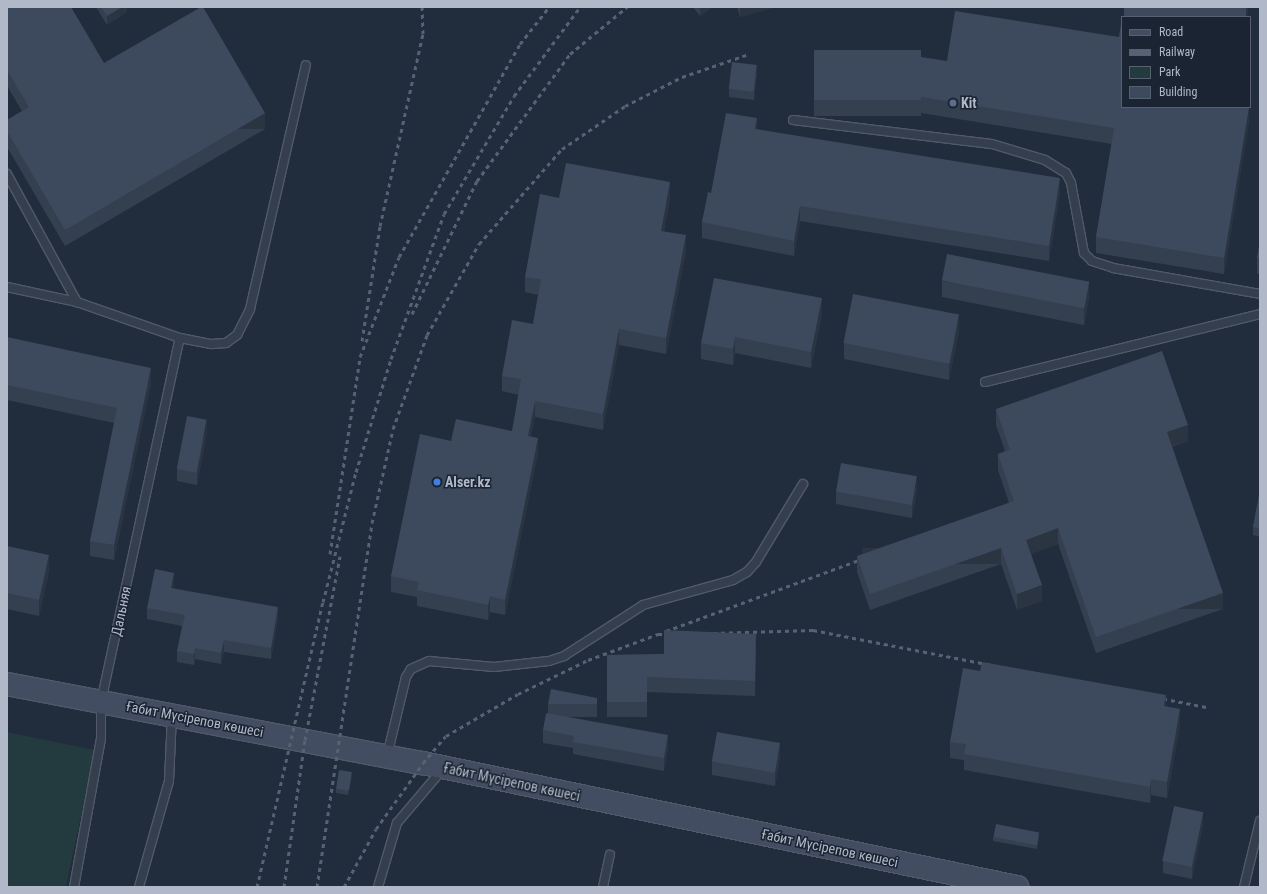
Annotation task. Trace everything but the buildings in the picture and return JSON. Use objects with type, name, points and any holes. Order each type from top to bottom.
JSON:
[{"type":"main road","name":"Ғабит Мүсірепов көшесі","points":[[7,684],[387,756],[1017,887]]},
{"type":"lane","points":[[7,287],[77,302],[180,338],[211,344],[226,343],[237,335],[245,322],[250,309],[306,65]]},
{"type":"lane","points":[[793,120],[992,144],[1045,160],[1066,173],[1071,182],[1084,253],[1092,261],[1113,268],[1260,294]]},
{"type":"lane","points":[[7,174],[77,302]]},
{"type":"lane","points":[[985,382],[1260,314]]},
{"type":"lane","name":"Дальняя","points":[[74,887],[101,738],[101,702],[180,338]]},
{"type":"lane","points":[[387,756],[406,677],[412,669],[429,661],[494,667],[549,662],[564,656],[643,605],[733,580],[747,572],[756,562],[803,484]]},
{"type":"lane","points":[[139,887],[169,781],[172,715]]},
{"type":"lane","points":[[378,887],[397,823],[444,768]]},
{"type":"lane","points":[[1244,887],[1260,821]]},
{"type":"lane","points":[[603,887],[610,855]]},
{"type":"green space","points":[[7,732],[95,750],[66,887],[7,887]]},
{"type":"railway","points":[[362,341],[380,226],[423,34],[422,7]]},
{"type":"railway","points":[[330,554],[360,357],[399,257],[520,44],[549,7]]},
{"type":"railway","points":[[257,887],[323,602],[356,472],[391,359],[444,214],[514,96],[580,7]]},
{"type":"railway","points":[[412,314],[477,181],[570,54],[627,7]]},
{"type":"railway","points":[[317,887],[372,523],[393,429],[427,335],[479,244],[562,149],[625,106],[682,77],[746,55]]},
{"type":"railway","points":[[284,887],[305,740],[340,556]]},
{"type":"railway","points":[[666,631],[867,557]]},
{"type":"railway","points":[[713,633],[813,630],[992,665]]},
{"type":"railway","points":[[344,887],[376,829],[423,763],[446,736],[518,694],[588,660],[658,634],[675,634]]},
{"type":"railway","points":[[1155,697],[1206,707]]},
{"type":"place","name":"Kit","points":[[953,103]]},
{"type":"place","name":"Alser.kz","points":[[437,482]]}]
